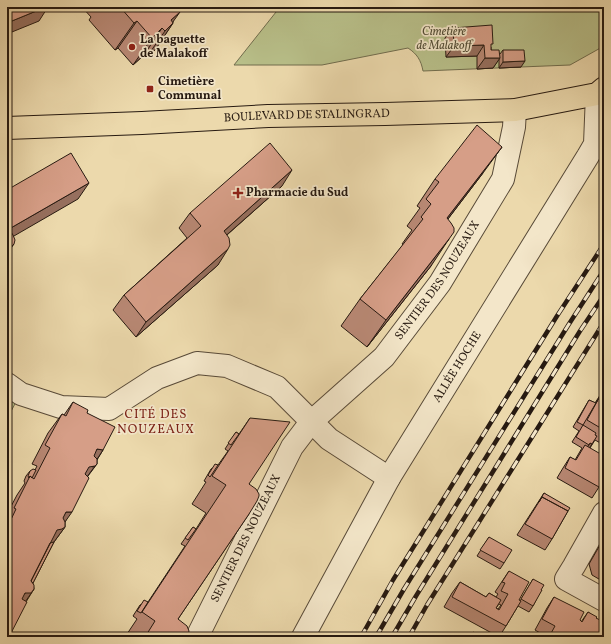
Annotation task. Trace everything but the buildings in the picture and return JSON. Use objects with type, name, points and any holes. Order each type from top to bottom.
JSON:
[{"type":"main road","name":"BOULEVARD DE STALINGRAD","points":[[7,128],[268,116],[515,110],[600,91]]},
{"type":"street","name":"ALLÉE HOCHE","points":[[303,637],[389,478],[595,144],[600,91]]},
{"type":"street","name":"SENTIER DES NOUZEAUX","points":[[196,637],[292,446],[312,422],[384,356],[440,283],[503,178],[514,127],[515,110]]},
{"type":"street","points":[[7,384],[21,394],[61,407],[109,409],[157,378],[197,363],[228,366],[277,387],[329,439],[389,478]]},
{"type":"street","points":[[604,513],[566,579],[604,600]]},
{"type":"green space","name":"Cimetière de Malakoff","points":[[280,7],[604,7],[604,46],[570,65],[423,71],[418,58],[408,48],[322,65],[234,65]]},
{"type":"green space","points":[[7,392],[18,398],[7,419]]},
{"type":"railway","points":[[361,637],[393,580],[557,316],[604,244]]},
{"type":"railway","points":[[376,637],[404,589],[604,270]]},
{"type":"railway","points":[[392,637],[580,331],[604,295]]},
{"type":"railway","points":[[409,637],[427,605],[604,322]]},
{"type":"place","name":"La baguette de Malakoff","points":[[132,47]]},
{"type":"place","name":"Cimetière Communal","points":[[150,89]]},
{"type":"place","name":"Pharmacie du Sud","points":[[238,193]]},
{"type":"district","name":"CITÉ DES NOUZEAUX","points":[[156,422]]}]
